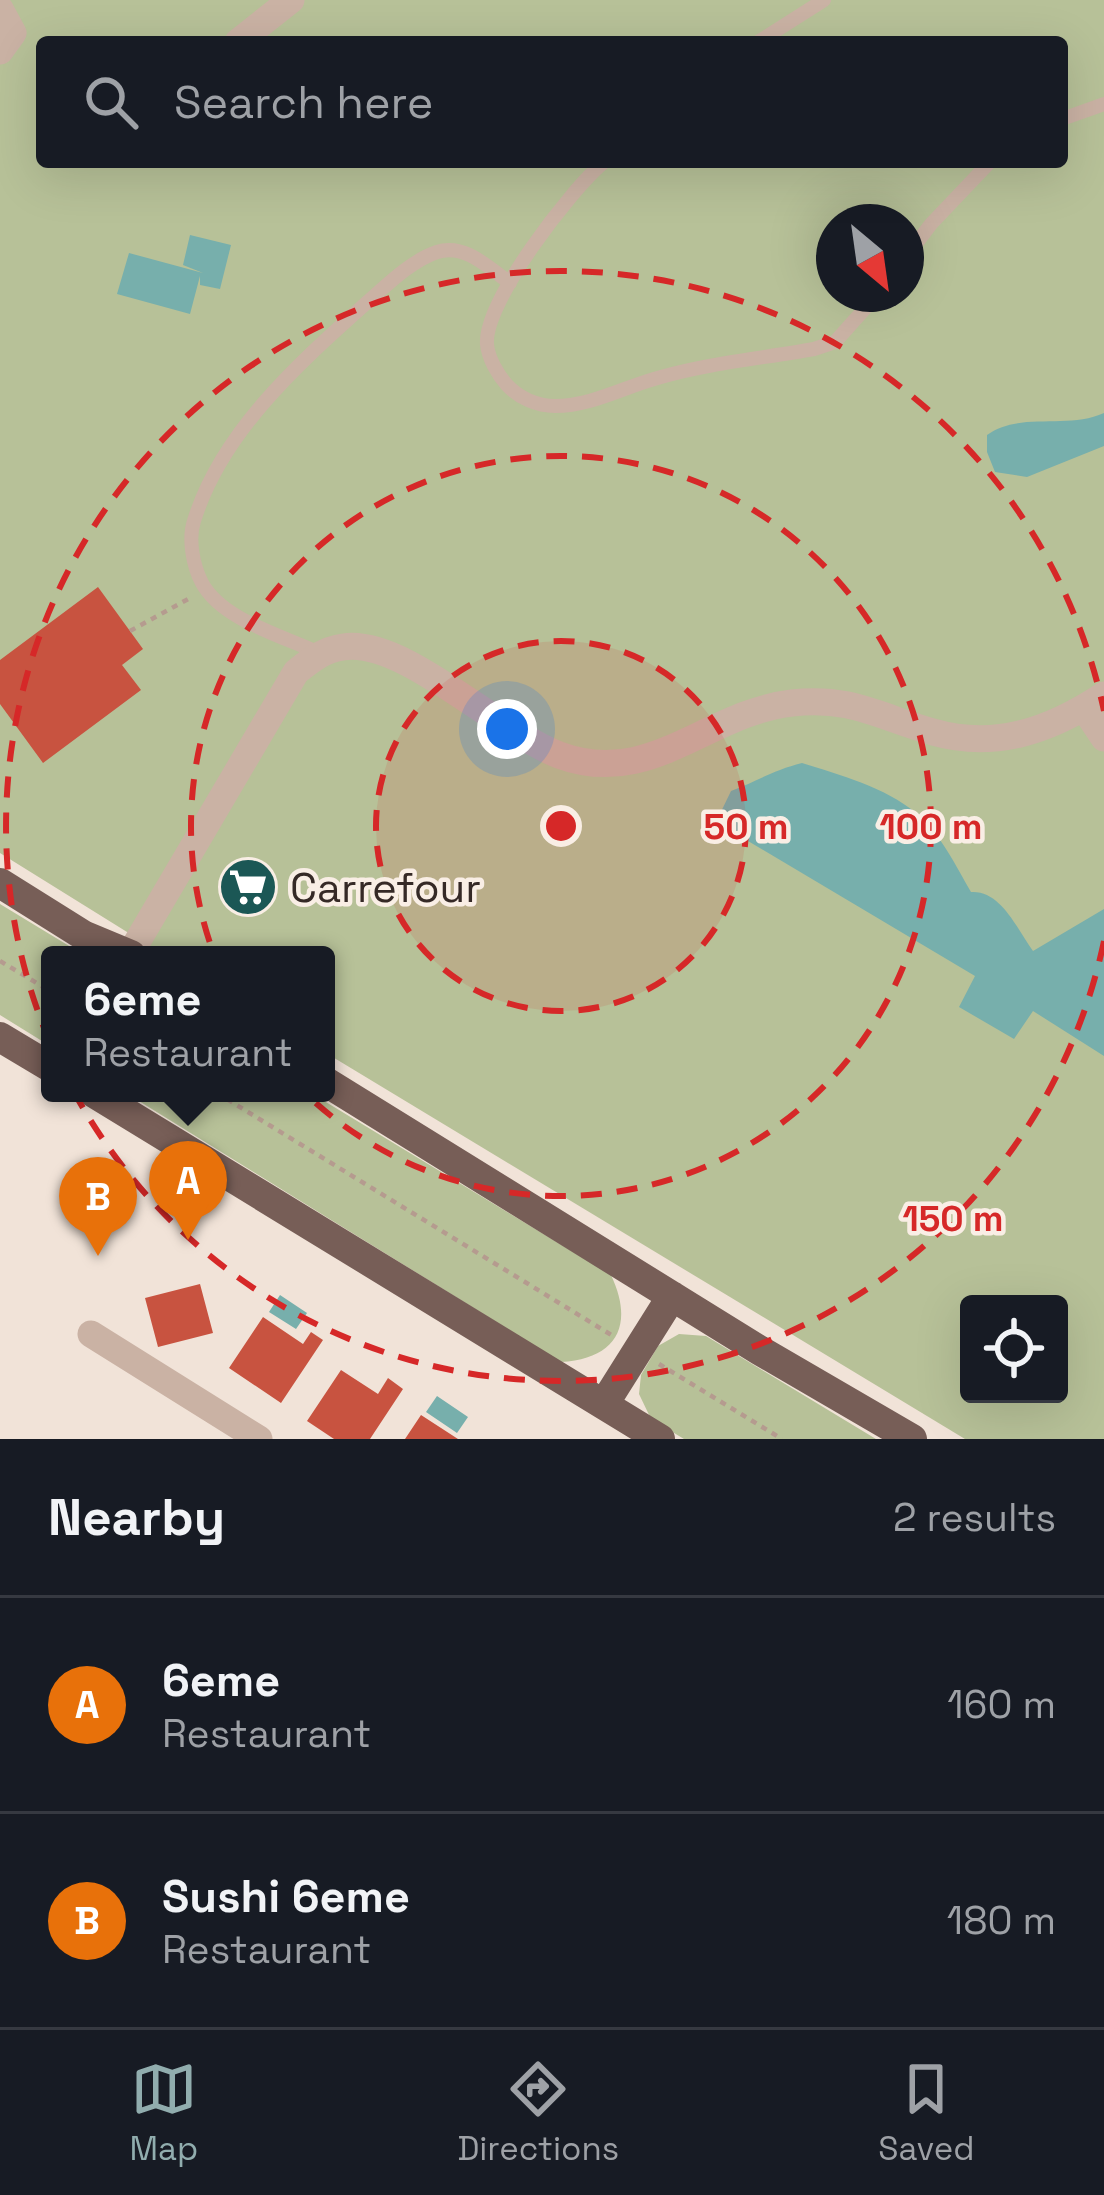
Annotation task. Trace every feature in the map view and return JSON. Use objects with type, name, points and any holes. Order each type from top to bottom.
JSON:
[{"type":"main road","points":[[0,884],[83,935],[111,946]]},
{"type":"main road","points":[[0,1037],[41,1062]]},
{"type":"main road","points":[[335,1088],[912,1439]]},
{"type":"main road","points":[[109,1102],[661,1439]]},
{"type":"main road","points":[[604,1404],[672,1296]]},
{"type":"street","points":[[246,36],[291,0]]},
{"type":"street","points":[[3,31],[36,40]]},
{"type":"street","points":[[136,946],[296,672],[319,653],[346,646],[374,648],[400,658],[518,734],[556,754],[589,764],[632,763],[671,751],[749,712],[791,703],[864,706],[936,733],[976,739],[1018,736],[1050,727],[1094,702],[1104,739]]},
{"type":"street","points":[[91,1334],[259,1439]]},
{"type":"lane","points":[[767,36],[824,0]]},
{"type":"lane","points":[[1068,117],[1104,104]]},
{"type":"lane","points":[[598,168],[566,201],[510,283],[491,320],[490,358],[513,392],[551,406],[597,399],[664,376],[836,342],[862,312]]},
{"type":"lane","points":[[924,233],[984,168]]},
{"type":"lane","points":[[319,653],[233,612],[206,589],[197,572],[192,525],[216,471],[251,420],[298,366],[384,288],[437,252],[463,250],[510,283]]},
{"type":"path","points":[[130,631],[206,589]]},
{"type":"path","points":[[0,961],[41,986]]},
{"type":"path","points":[[232,1102],[782,1439]]},
{"type":"green space","points":[[0,0],[1104,0],[1104,1439],[965,1439],[335,1058],[335,946],[150,946],[0,853]]},
{"type":"green space","points":[[0,904],[69,946],[41,946],[41,1040],[0,1015]]},
{"type":"green space","points":[[141,1102],[326,1102],[611,1275],[621,1310],[616,1336],[595,1354],[561,1362]]},
{"type":"green space","points":[[679,1334],[706,1336],[876,1439],[684,1439],[651,1419],[639,1394],[641,1375],[658,1346]]},
{"type":"water","points":[[190,235],[231,245],[220,289],[200,285],[200,276],[190,314],[117,294],[129,253],[203,273],[183,265]]},
{"type":"water","points":[[1104,413],[1104,446],[1027,477],[995,472],[987,435],[1014,424]]},
{"type":"water","points":[[802,763],[876,789],[916,813],[940,840],[971,892],[1000,904],[1033,951],[1104,909],[1104,1056],[1033,1011],[1014,1039],[959,1007],[975,976],[716,822],[731,791]]},
{"type":"water","points":[[280,1295],[307,1313],[296,1329],[269,1312]]},
{"type":"water","points":[[437,1396],[468,1417],[457,1433],[426,1412]]},
{"type":"building","points":[[98,587],[143,649],[122,665],[141,690],[43,763],[0,704],[0,660]]},
{"type":"building","points":[[200,1284],[213,1333],[158,1347],[145,1298]]},
{"type":"building","points":[[263,1317],[303,1344],[311,1332],[323,1340],[281,1403],[229,1368]]},
{"type":"building","points":[[341,1370],[378,1394],[388,1378],[403,1389],[370,1439],[334,1439],[307,1421]]},
{"type":"building","points":[[421,1415],[458,1439],[405,1439]]},
{"type":"place","name":"Carrefour","points":[[248,887]]},
{"type":"place","name":"6eme","points":[[188,1240]]},
{"type":"place","name":"Sushi 6eme","points":[[98,1256]]}]
